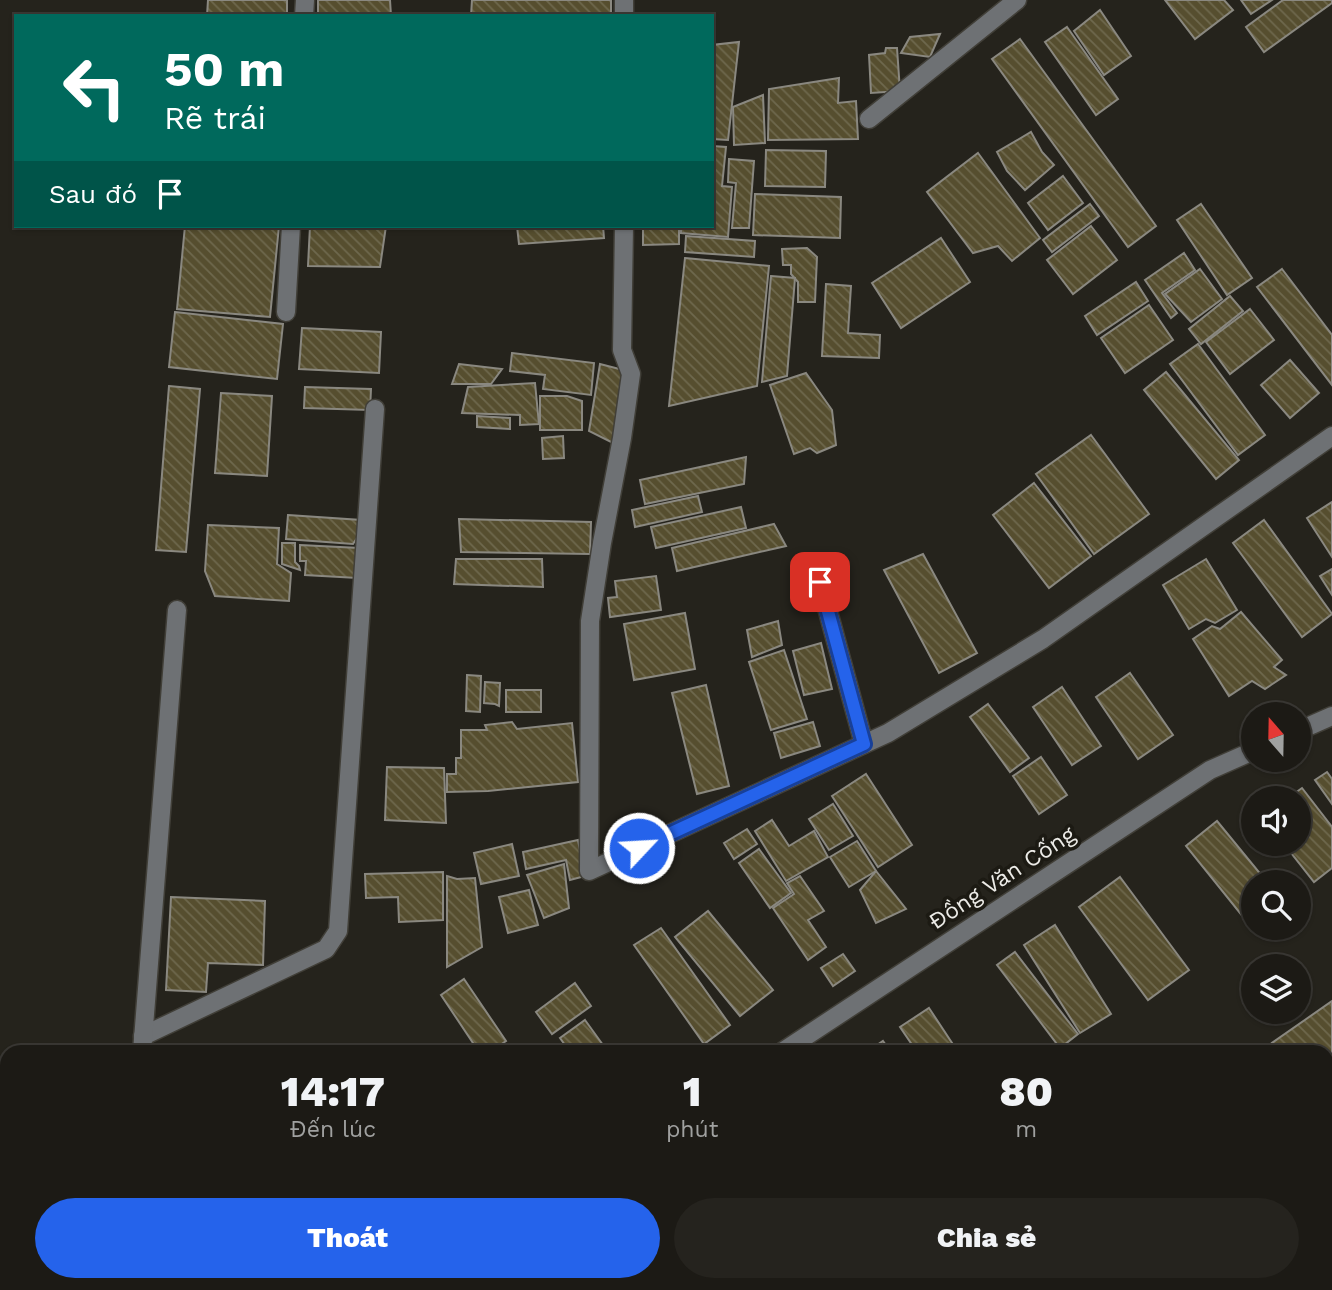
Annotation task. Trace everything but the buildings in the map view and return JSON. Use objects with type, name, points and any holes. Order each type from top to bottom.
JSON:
[{"type":"street","points":[[869,119],[1017,0]]},
{"type":"street","points":[[286,312],[291,228]]},
{"type":"street","points":[[624,228],[622,350],[631,374],[590,621],[589,871],[888,733],[1043,639],[1332,436]]},
{"type":"street","points":[[143,1044],[326,949],[338,931],[375,409]]},
{"type":"street","points":[[820,582],[864,744]]},
{"type":"street","points":[[143,1044],[177,610]]},
{"type":"street","points":[[1311,725],[1332,716]]},
{"type":"street","name":"Đồng Văn Cống","points":[[793,1045],[1210,770],[1241,756]]},
{"type":"route","points":[[639,848],[864,744],[820,582]]}]
